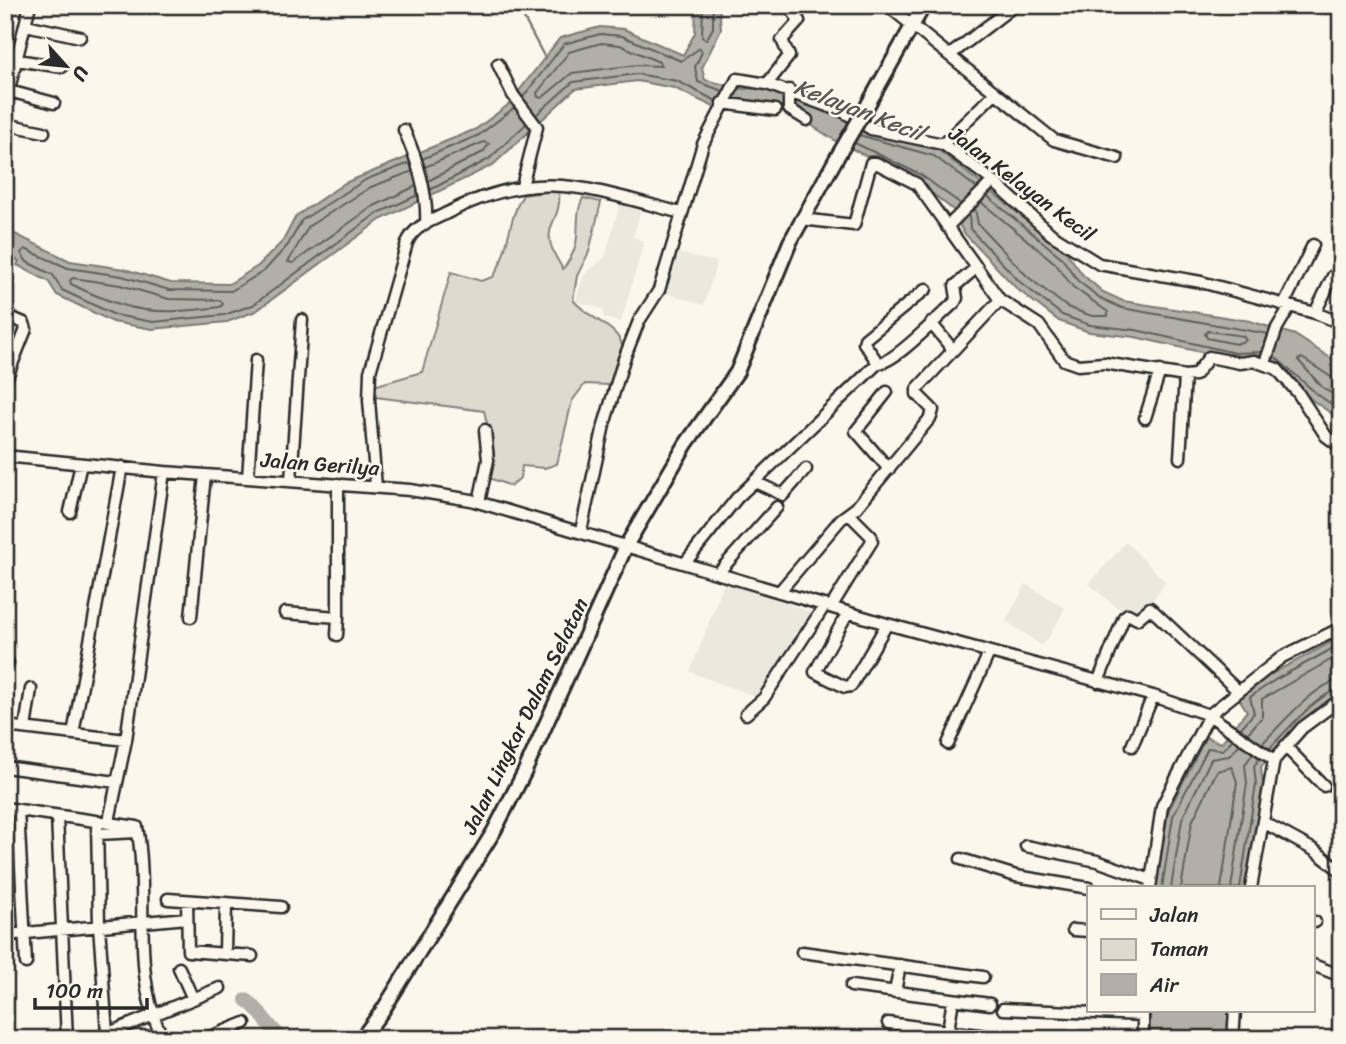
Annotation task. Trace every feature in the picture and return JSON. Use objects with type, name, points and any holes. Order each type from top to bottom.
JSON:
[{"type":"main road","name":"Jalan Lingkar Dalam Selatan","points":[[360,1039],[383,1010],[494,831],[524,773],[626,546],[686,444],[737,372],[801,219],[924,5]]},
{"type":"main road","name":"Jalan Lingkar Dalam Selatan","points":[[368,1039],[490,849],[532,769],[629,551],[626,546]]},
{"type":"street","points":[[5,105],[30,5]]},
{"type":"street","points":[[767,84],[789,54],[782,46],[782,40],[799,21],[789,5]]},
{"type":"street","points":[[887,5],[1054,140],[1117,158]]},
{"type":"street","points":[[950,55],[1015,5]]},
{"type":"street","points":[[26,25],[80,37]]},
{"type":"street","points":[[18,60],[62,67]]},
{"type":"street","points":[[498,64],[513,95],[532,119],[537,131],[522,187]]},
{"type":"street","name":"Jalan Kelayan Kecil","points":[[723,102],[740,78],[790,91],[844,112],[871,129],[943,144],[1051,234],[1099,264],[1201,282],[1315,313],[1341,323]]},
{"type":"street","points":[[9,91],[54,103]]},
{"type":"street","points":[[790,91],[789,109],[807,120]]},
{"type":"street","points":[[943,144],[994,94]]},
{"type":"street","points":[[581,531],[611,397],[632,338],[659,290],[703,144],[723,102],[775,110]]},
{"type":"street","points":[[5,124],[44,132]]},
{"type":"street","points":[[404,130],[416,157],[425,198],[426,224]]},
{"type":"street","points":[[801,219],[852,226],[874,162],[914,181],[951,223],[1000,300],[1039,325],[1064,360],[1078,365],[1104,363],[1185,376],[1195,375],[1209,357],[1232,362],[1265,362],[1286,377],[1326,436],[1341,447]]},
{"type":"street","points":[[951,223],[992,183]]},
{"type":"street","points":[[376,487],[369,400],[370,372],[407,243],[415,229],[478,199],[522,187],[548,184],[595,191],[681,213]]},
{"type":"street","points":[[1265,362],[1313,245]]},
{"type":"street","points":[[685,563],[703,538],[755,482],[878,363],[885,363],[955,302],[955,286],[977,267]]},
{"type":"street","points":[[1315,313],[1334,276]]},
{"type":"street","points":[[878,363],[864,341],[926,289]]},
{"type":"street","points":[[779,592],[889,469],[933,414],[917,389],[1000,300]]},
{"type":"street","points":[[5,315],[24,323],[26,329],[5,382]]},
{"type":"street","points":[[291,480],[302,320]]},
{"type":"street","points":[[931,323],[953,349]]},
{"type":"street","points":[[248,478],[256,360]]},
{"type":"street","points":[[1145,418],[1160,371]]},
{"type":"street","points":[[1180,458],[1185,376]]},
{"type":"street","points":[[887,392],[856,431],[889,469]]},
{"type":"street","points":[[479,502],[488,460],[485,430]]},
{"type":"street","name":"Jalan Gerilya","points":[[5,456],[164,472],[376,487],[434,493],[479,502],[887,624],[1153,696],[1212,717],[1270,757]]},
{"type":"street","points":[[70,512],[80,464]]},
{"type":"street","points":[[73,734],[122,467]]},
{"type":"street","points":[[755,482],[783,495],[806,469]]},
{"type":"street","points":[[109,821],[126,740],[164,472]]},
{"type":"street","points":[[191,617],[205,475]]},
{"type":"street","points":[[337,635],[338,484]]},
{"type":"street","points":[[719,573],[777,507]]},
{"type":"street","points":[[746,714],[764,698],[872,541],[871,536],[849,514]]},
{"type":"street","points":[[1098,682],[1124,617],[1128,614],[1136,620],[1150,608],[1237,690]]},
{"type":"street","points":[[848,612],[814,672],[845,687],[853,683],[887,624]]},
{"type":"street","points":[[285,613],[338,617]]},
{"type":"street","points":[[1026,846],[1097,861],[1151,884],[1162,806],[1185,770],[1212,717],[1237,690],[1282,657],[1341,628]]},
{"type":"street","points":[[948,744],[989,653]]},
{"type":"street","points":[[25,728],[31,689]]},
{"type":"street","points":[[1132,746],[1153,696]]},
{"type":"street","points":[[1251,886],[1263,822],[1270,757],[1341,699]]},
{"type":"street","points":[[5,726],[126,740]]},
{"type":"street","points":[[1285,746],[1324,786]]},
{"type":"street","points":[[5,767],[116,782]]},
{"type":"street","points":[[5,808],[135,826],[138,832],[142,923],[151,1015],[163,1039]]},
{"type":"street","points":[[18,810],[26,962]]},
{"type":"street","points":[[57,816],[67,1039]]},
{"type":"street","points":[[97,822],[107,1033]]},
{"type":"street","points":[[1263,822],[1314,850],[1341,871]]},
{"type":"street","points":[[97,834],[138,832]]},
{"type":"street","points":[[961,859],[1016,876],[1087,888]]},
{"type":"street","points":[[168,900],[281,907]]},
{"type":"street","points":[[187,901],[188,951],[252,956]]},
{"type":"street","points":[[225,953],[226,904]]},
{"type":"street","points":[[5,935],[61,932],[187,918]]},
{"type":"street","points":[[1073,930],[1087,931]]},
{"type":"street","points":[[802,952],[983,977]]},
{"type":"street","points":[[895,992],[900,965]]},
{"type":"street","points":[[1314,965],[1341,976]]},
{"type":"street","points":[[179,968],[193,999]]},
{"type":"street","points":[[851,986],[990,1004]]},
{"type":"street","points":[[94,1039],[220,988]]},
{"type":"street","points":[[948,1030],[953,1000]]},
{"type":"street","points":[[1003,1009],[1087,1011]]},
{"type":"street","points":[[1108,1012],[1143,1013],[1143,1039]]},
{"type":"street","points":[[1233,1039],[1235,1012]]},
{"type":"street","points":[[205,1039],[245,1023]]},
{"type":"street","points":[[888,1023],[1009,1039]]},
{"type":"shaded area","points":[[621,200],[642,206],[633,237],[644,241],[621,322],[604,318],[603,309],[575,301],[584,275],[605,257]]},
{"type":"shaded area","points":[[672,252],[717,262],[704,305],[663,292]]},
{"type":"shaded area","points":[[1126,542],[1166,582],[1136,623],[1089,584]]},
{"type":"shaded area","points":[[725,581],[819,615],[762,699],[690,672]]},
{"type":"shaded area","points":[[1026,584],[1065,608],[1049,637],[1041,645],[1006,621]]},
{"type":"green space","points":[[559,190],[550,243],[563,269],[575,248],[578,214],[583,198],[601,202],[589,252],[577,276],[573,300],[615,333],[621,342],[623,353],[619,367],[608,385],[585,384],[572,401],[557,464],[545,468],[522,466],[520,478],[511,486],[489,478],[494,453],[484,411],[376,397],[374,386],[422,372],[451,272],[481,281],[493,277],[503,257],[514,215],[523,195]]},
{"type":"water","points":[[696,5],[719,5],[721,29],[702,68],[705,80],[743,89],[769,87],[818,105],[866,130],[937,149],[1049,237],[1067,253],[1083,275],[1103,292],[1123,301],[1250,321],[1295,335],[1341,365],[1341,420],[1312,400],[1283,371],[1135,337],[1089,332],[1059,321],[1017,289],[964,233],[960,226],[962,217],[918,182],[834,140],[791,112],[746,111],[728,106],[718,109],[674,88],[637,81],[575,89],[493,165],[380,220],[256,311],[227,322],[152,329],[113,322],[57,295],[48,281],[17,265],[19,261],[5,255],[5,229],[70,261],[124,269],[171,283],[229,284],[258,266],[283,241],[296,216],[345,183],[476,129],[508,105],[560,38],[600,27],[624,29],[683,55],[695,33]]},
{"type":"water","points":[[1341,637],[1341,694],[1313,715],[1261,767],[1263,784],[1247,886],[1155,886],[1167,814],[1206,737],[1221,743],[1247,711],[1238,697],[1271,674]]},
{"type":"water","points":[[1152,1012],[1232,1012],[1229,1039],[1149,1039]]},
{"type":"waterway","points":[[497,5],[520,11],[545,58]]},
{"type":"waterway","points":[[246,1000],[284,1039]]},
{"type":"water label","name":"Kelayan Kecil","points":[[859,110]]}]
